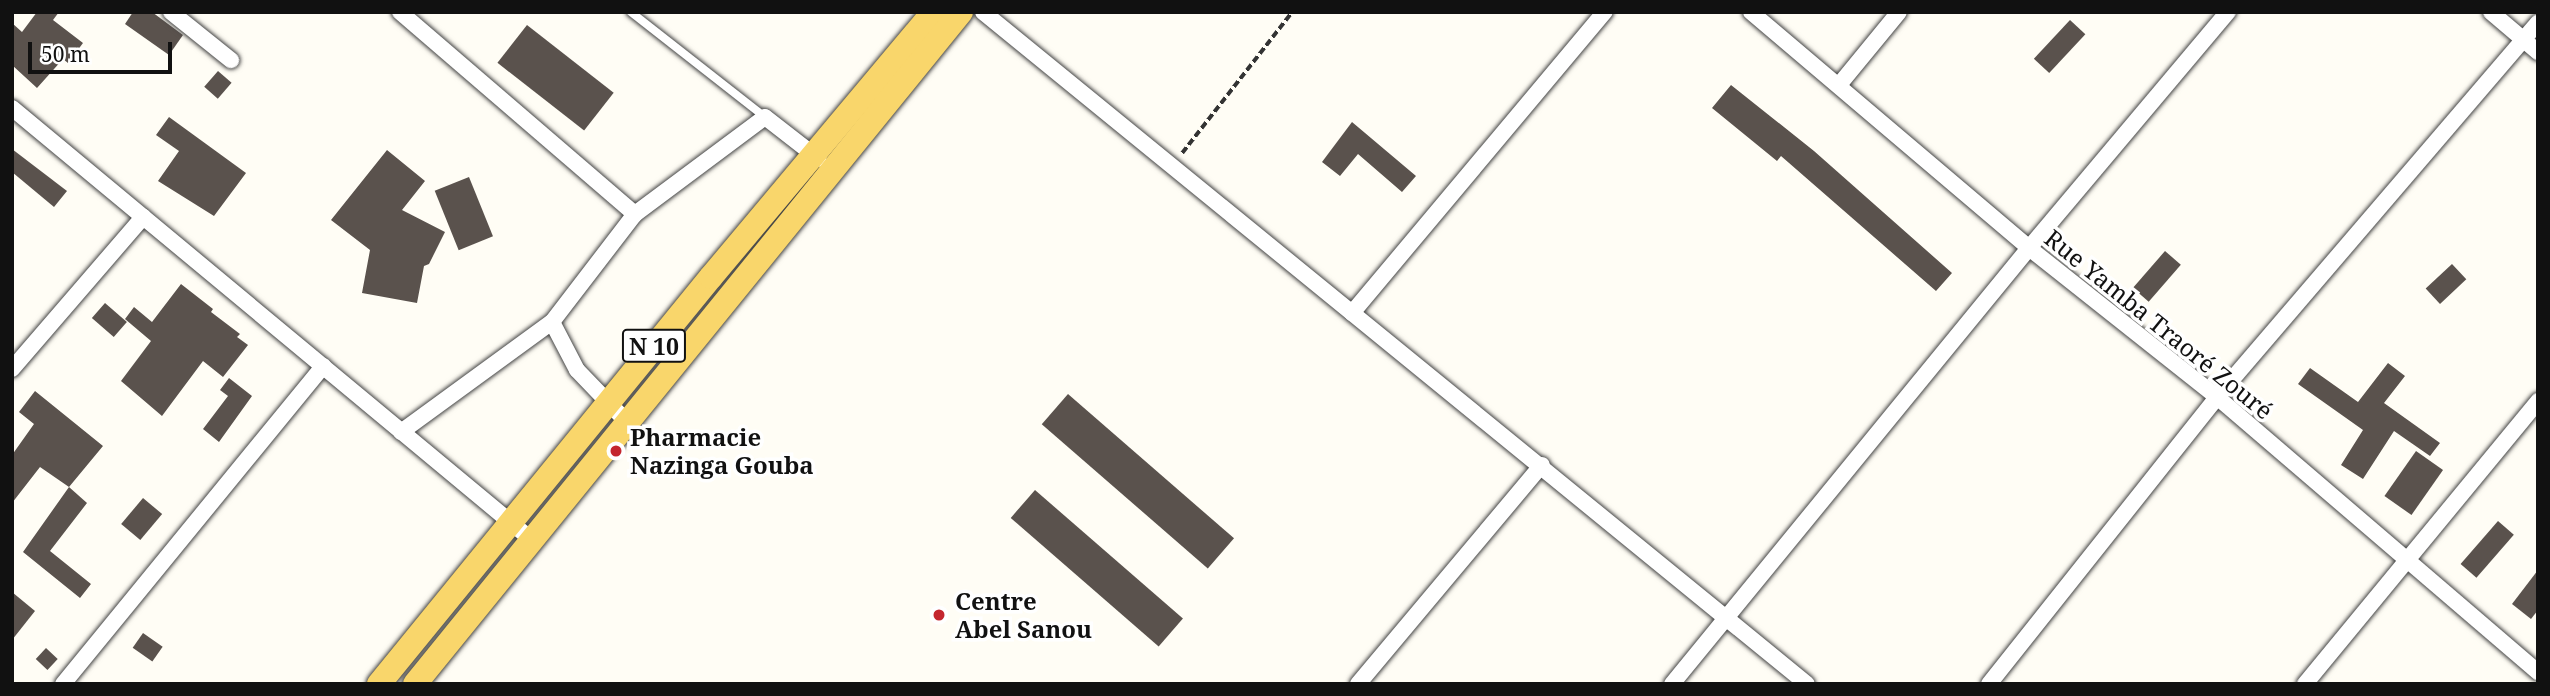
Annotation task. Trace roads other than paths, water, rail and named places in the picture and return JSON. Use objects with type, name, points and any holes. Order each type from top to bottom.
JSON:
[{"type":"main road","name":"N 10","points":[[415,684],[627,422],[823,163],[933,12]]},
{"type":"main road","name":"N 10","points":[[379,684],[607,404],[961,12]]},
{"type":"street","points":[[171,12],[231,60]]},
{"type":"street","points":[[400,12],[635,214]]},
{"type":"street","points":[[984,12],[1807,684]]},
{"type":"street","points":[[1352,313],[1605,12]]},
{"type":"street","name":"Rue Yamba Traoré Zouré","points":[[1751,12],[2029,248],[2217,397],[2538,672]]},
{"type":"street","points":[[1839,85],[1899,12]]},
{"type":"street","points":[[1672,684],[2029,248],[2228,12]]},
{"type":"street","points":[[2491,12],[2538,52]]},
{"type":"street","points":[[1989,684],[2217,397],[2538,23]]},
{"type":"street","points":[[12,108],[532,540]]},
{"type":"street","points":[[401,432],[552,322],[635,214],[765,117],[823,163]]},
{"type":"street","points":[[12,369],[143,217]]},
{"type":"street","points":[[552,322],[577,370],[627,422]]},
{"type":"street","points":[[63,684],[323,366]]},
{"type":"street","points":[[2305,684],[2405,559],[2538,401]]},
{"type":"street","points":[[1358,684],[1542,465]]},
{"type":"lane","points":[[631,12],[765,117]]},
{"type":"place","name":"Pharmacie Nazinga Gouba","points":[[616,451]]},
{"type":"place","name":"Centre Abel Sanou","points":[[939,615]]}]
